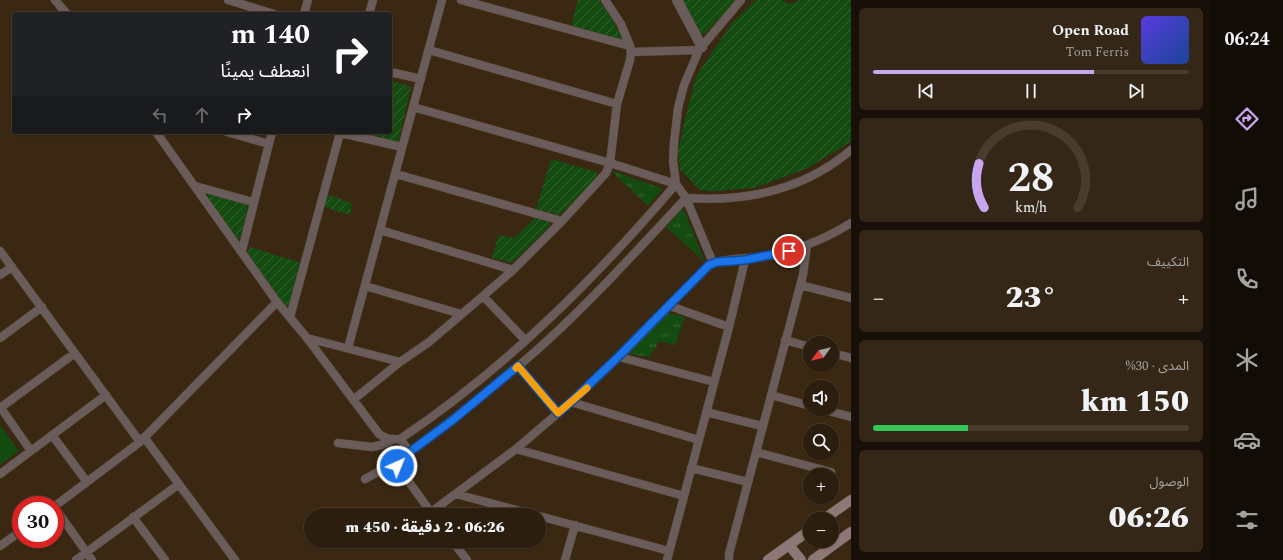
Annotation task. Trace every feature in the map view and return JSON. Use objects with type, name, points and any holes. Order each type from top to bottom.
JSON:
[{"type":"main road","points":[[834,512],[851,500]]},
{"type":"main road","points":[[812,560],[851,532]]},
{"type":"main road","points":[[768,560],[803,535]]},
{"type":"main road","points":[[789,545],[801,560]]},
{"type":"street","points":[[55,0],[65,12]]},
{"type":"street","points":[[228,0],[267,12]]},
{"type":"street","points":[[305,12],[308,0]]},
{"type":"street","points":[[370,12],[373,0]]},
{"type":"street","points":[[348,348],[442,0]]},
{"type":"street","points":[[461,0],[631,49],[701,49]]},
{"type":"street","points":[[353,400],[400,362],[429,342],[513,270],[603,178],[610,163],[617,104],[630,60],[631,49],[621,24],[605,0]]},
{"type":"street","points":[[677,0],[701,49]]},
{"type":"street","points":[[713,263],[686,198],[676,184],[673,161],[674,143],[678,108],[684,85],[701,49],[741,0]]},
{"type":"street","points":[[428,50],[617,104]]},
{"type":"street","points":[[392,72],[421,79]]},
{"type":"street","points":[[413,107],[610,163],[676,184]]},
{"type":"street","points":[[157,134],[242,250],[277,302],[307,338],[379,434],[383,437],[396,439],[410,452]]},
{"type":"street","points":[[234,134],[269,144]]},
{"type":"street","points":[[242,250],[272,134]]},
{"type":"street","points":[[290,317],[338,134]]},
{"type":"street","points":[[347,134],[402,147]]},
{"type":"street","points":[[366,479],[410,452],[476,402],[518,366],[609,280],[686,198],[726,199],[746,197],[772,191],[803,180],[821,171],[838,161],[851,150]]},
{"type":"street","points":[[396,174],[562,221]]},
{"type":"street","points":[[338,443],[372,446],[381,445],[396,439],[445,408],[466,392],[552,317],[638,229],[676,184]]},
{"type":"street","points":[[195,186],[253,202]]},
{"type":"street","points":[[439,508],[516,449],[571,402],[670,306],[706,268],[713,263],[770,256],[807,245],[849,226]]},
{"type":"street","points":[[380,230],[513,270]]},
{"type":"street","points":[[729,560],[729,554],[805,265],[807,245]]},
{"type":"street","points":[[0,250],[106,395],[179,484],[235,560]]},
{"type":"street","points":[[667,560],[729,327],[745,260]]},
{"type":"street","points":[[0,275],[12,267]]},
{"type":"street","points":[[800,285],[851,298]]},
{"type":"street","points":[[364,286],[461,314]]},
{"type":"street","points":[[483,296],[525,340]]},
{"type":"street","points":[[64,500],[142,440],[277,302]]},
{"type":"street","points":[[670,306],[729,327]]},
{"type":"street","points":[[0,338],[42,307]]},
{"type":"street","points":[[552,317],[562,326]]},
{"type":"street","points":[[307,338],[400,362]]},
{"type":"street","points":[[785,340],[803,345]]},
{"type":"street","points":[[31,451],[0,408],[75,353]]},
{"type":"street","points":[[839,355],[851,358]]},
{"type":"street","points":[[619,356],[714,382]]},
{"type":"street","points":[[518,366],[558,413]]},
{"type":"street","points":[[0,474],[106,395]]},
{"type":"street","points":[[771,395],[803,404]]},
{"type":"street","points":[[571,402],[699,440]]},
{"type":"street","points":[[706,412],[762,426]]},
{"type":"street","points":[[839,414],[851,417]]},
{"type":"street","points":[[52,435],[87,482]]},
{"type":"street","points":[[516,449],[684,496]]},
{"type":"street","points":[[756,452],[816,468]]},
{"type":"street","points":[[400,459],[398,462],[398,467],[428,508]]},
{"type":"street","points":[[691,468],[748,482]]},
{"type":"street","points":[[76,560],[179,484]]},
{"type":"street","points":[[456,494],[509,508]]},
{"type":"street","points":[[133,517],[165,560]]},
{"type":"street","points":[[546,518],[669,551]]},
{"type":"street","points":[[64,520],[92,560]]},
{"type":"street","points":[[565,560],[575,526]]},
{"type":"street","points":[[0,546],[12,537]]},
{"type":"street","points":[[458,548],[468,559]]},
{"type":"green space","points":[[578,0],[599,0],[624,41],[579,30],[571,26]]},
{"type":"green space","points":[[682,0],[736,0],[705,34],[700,33]]},
{"type":"green space","points":[[756,0],[781,0],[790,4],[800,0],[851,0],[851,140],[808,168],[754,188],[714,191],[700,190],[680,170],[678,151],[696,76],[732,23]]},
{"type":"green space","points":[[392,81],[411,87],[398,144],[361,134],[392,134]]},
{"type":"green space","points":[[551,159],[597,172],[596,178],[560,215],[536,209]]},
{"type":"green space","points":[[610,170],[663,189],[648,206]]},
{"type":"green space","points":[[206,192],[249,203],[240,239],[235,238],[204,196]]},
{"type":"green space","points":[[326,194],[352,203],[350,215],[325,207]]},
{"type":"green space","points":[[683,208],[705,262],[666,227]]},
{"type":"green space","points":[[535,218],[549,222],[550,226],[512,263],[492,258],[500,235],[514,238]]},
{"type":"green space","points":[[250,247],[302,264],[290,305],[285,306],[260,273],[248,253]]},
{"type":"green space","points":[[669,313],[685,317],[675,345],[660,341],[649,357],[629,354],[643,338]]},
{"type":"green space","points":[[0,425],[19,451],[0,465]]},
{"type":"slow traffic","points":[[516,368],[518,366],[558,413],[587,388]]},
{"type":"route","points":[[397,466],[399,460],[476,402],[518,366],[558,413],[619,356],[709,265],[721,261],[745,260],[789,251]]}]
